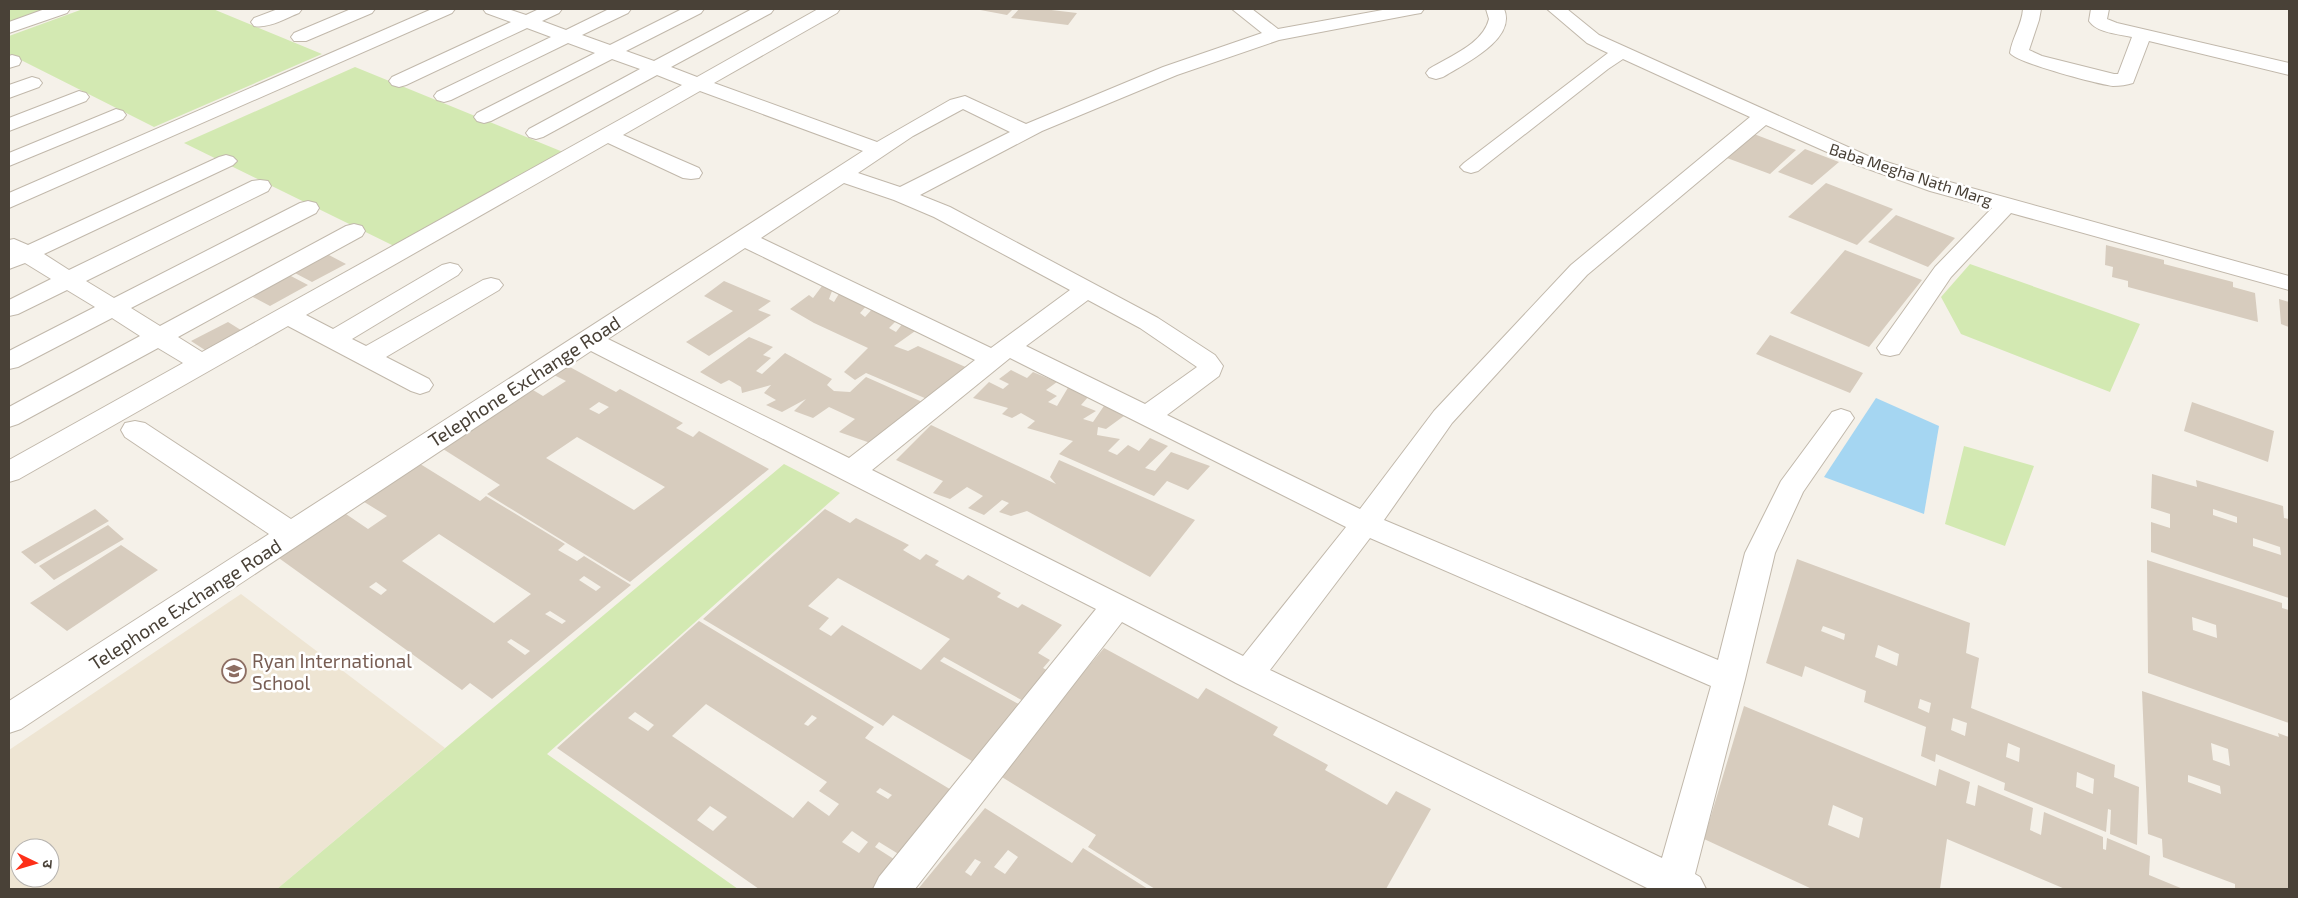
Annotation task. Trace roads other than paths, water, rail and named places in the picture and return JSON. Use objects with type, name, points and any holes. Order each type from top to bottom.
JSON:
[{"type":"street","points":[[9,28],[61,9]]},
{"type":"street","points":[[260,22],[293,9]]},
{"type":"street","points":[[300,37],[366,9]]},
{"type":"street","points":[[9,201],[446,9]]},
{"type":"street","points":[[492,9],[878,149]]},
{"type":"street","points":[[399,81],[553,9]]},
{"type":"street","points":[[444,96],[622,9]]},
{"type":"street","points":[[484,117],[695,9]]},
{"type":"street","points":[[536,132],[764,9]]},
{"type":"street","points":[[9,472],[831,9]]},
{"type":"street","points":[[1241,9],[1275,35]]},
{"type":"street","points":[[902,195],[1025,131],[1170,71],[1275,35],[1415,9]]},
{"type":"street","points":[[1436,73],[1485,42],[1495,31],[1499,19],[1495,9]]},
{"type":"street","name":"Baba Megha Nath Marg","points":[[1556,9],[1592,39],[1861,160],[1938,186],[2289,283]]},
{"type":"street","points":[[2032,9],[2031,18],[2020,42],[2019,53],[2034,60],[2114,80],[2126,79],[2142,34]]},
{"type":"street","points":[[2100,9],[2099,23],[2289,69]]},
{"type":"street","points":[[1471,167],[1601,65],[1622,52]]},
{"type":"street","points":[[9,92],[32,83]]},
{"type":"street","points":[[9,126],[79,97]]},
{"type":"street","name":"Telephone Exchange Road","points":[[9,719],[878,149],[957,104],[965,102],[1025,131]]},
{"type":"street","points":[[9,160],[116,115]]},
{"type":"street","points":[[1248,674],[1365,524],[1443,417],[1579,270],[1764,116]]},
{"type":"street","points":[[606,135],[691,173]]},
{"type":"street","points":[[15,253],[226,161]]},
{"type":"street","points":[[840,174],[902,195],[942,212],[1149,323],[1210,366],[1210,370],[1147,416]]},
{"type":"street","points":[[9,309],[260,186]]},
{"type":"street","points":[[1890,348],[1943,272],[2007,205]]},
{"type":"street","points":[[9,361],[308,208]]},
{"type":"street","points":[[9,418],[354,231]]},
{"type":"street","points":[[743,238],[1000,353],[1147,416],[1365,524],[1729,679]]},
{"type":"street","points":[[15,253],[68,280],[201,363]]},
{"type":"street","points":[[333,340],[450,270]]},
{"type":"street","points":[[366,357],[491,285]]},
{"type":"street","points":[[851,472],[1000,353],[1086,290]]},
{"type":"street","points":[[286,315],[420,385]]},
{"type":"street","points":[[588,339],[1117,605],[1248,674],[1681,886],[1760,553],[1791,488],[1841,418]]},
{"type":"street","points":[[135,430],[291,534]]},
{"type":"street","points":[[892,889],[1117,605]]},
{"type":"water","points":[[1876,398],[1939,426],[1924,514],[1824,477]]},
{"type":"place","name":"Ryan International School","points":[[234,671]]}]
